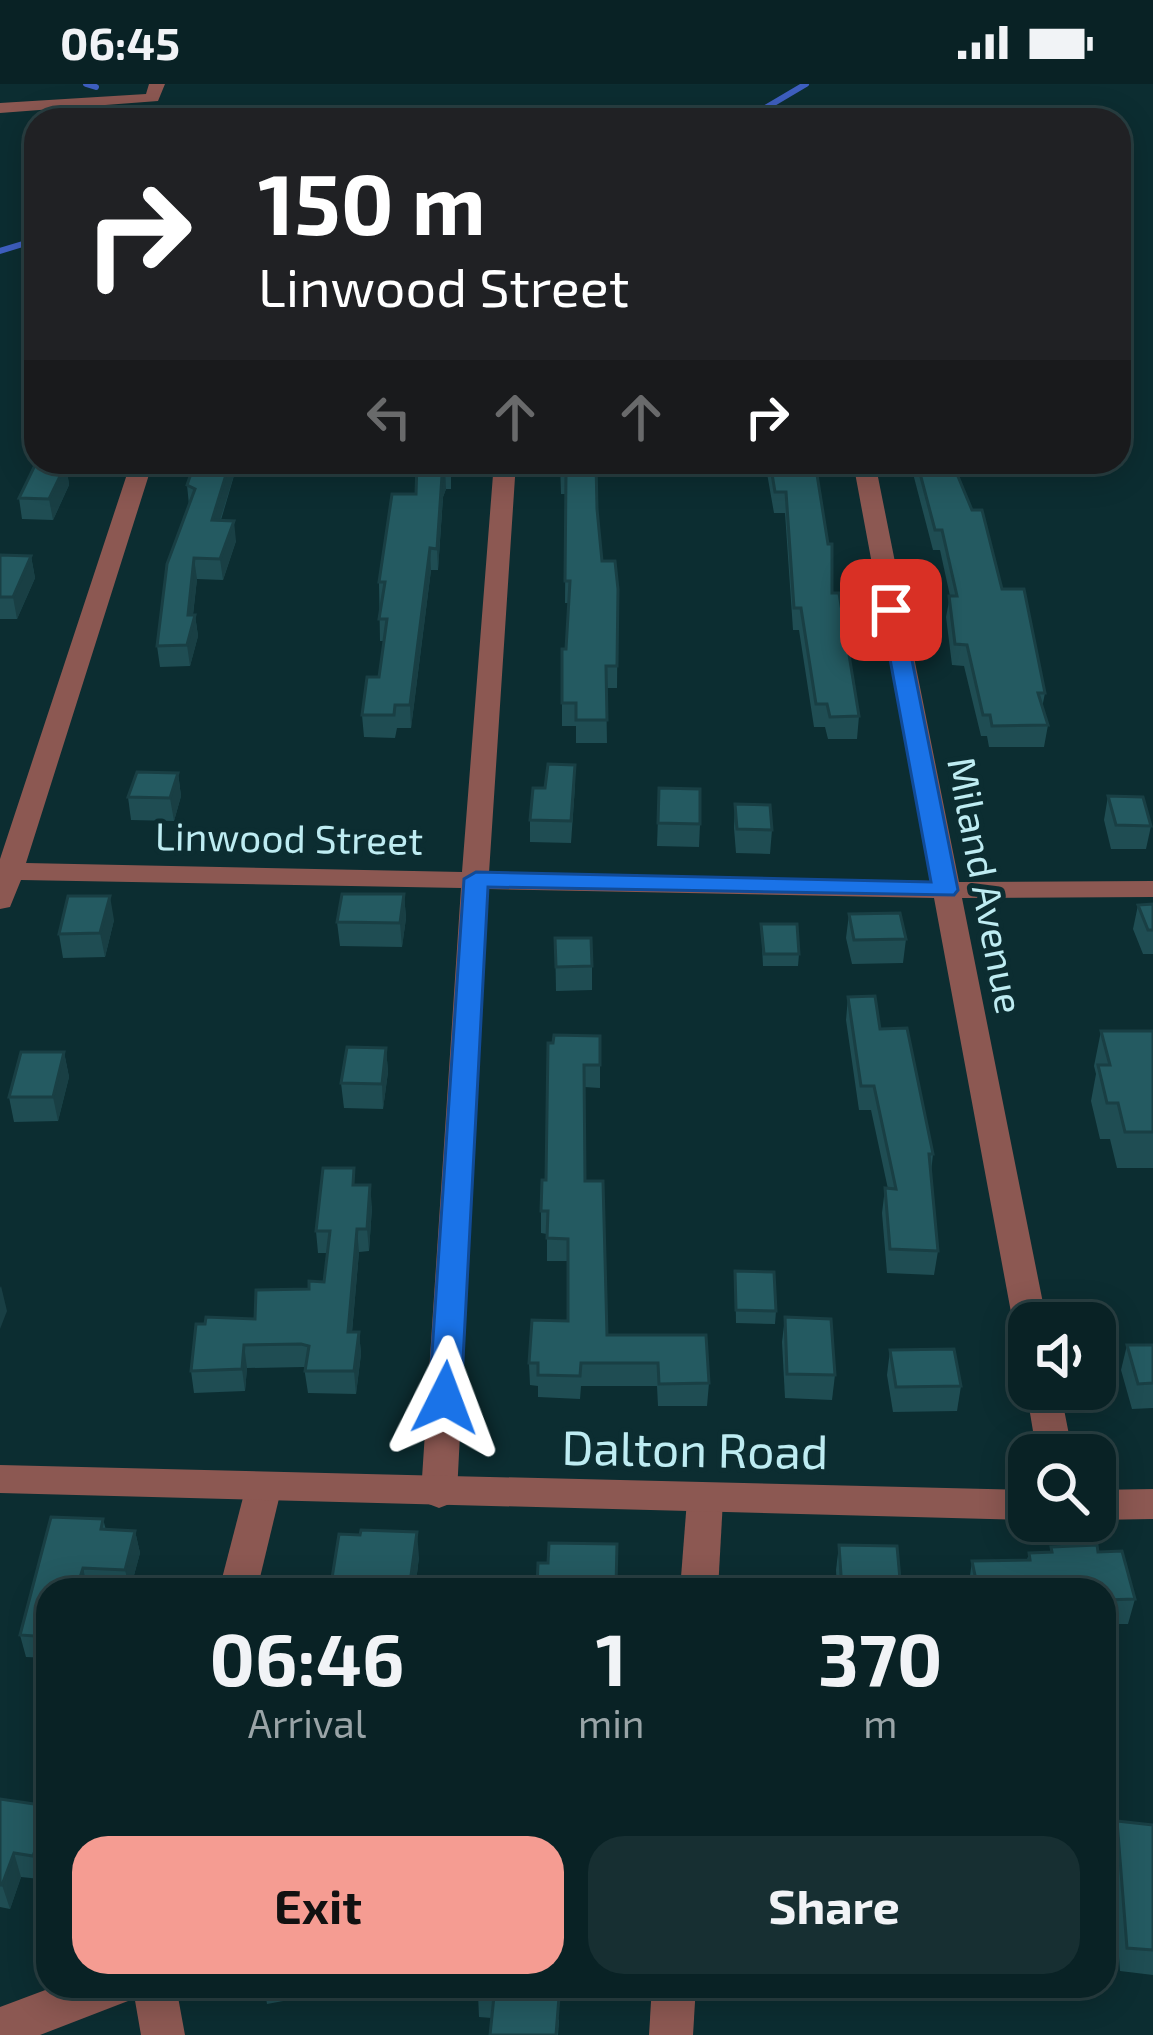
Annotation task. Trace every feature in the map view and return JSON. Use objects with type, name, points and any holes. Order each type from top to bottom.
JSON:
[{"type":"street","points":[[0,108],[155,91]]},
{"type":"street","points":[[0,901],[138,474]]},
{"type":"street","points":[[439,1493],[504,474]]},
{"type":"street","name":"Miland Avenue","points":[[866,474],[1026,1302]]},
{"type":"street","name":"Linwood Street","points":[[6,871],[945,890],[1153,889]]},
{"type":"street","name":"Dalton Road","points":[[0,1479],[1008,1505]]},
{"type":"street","points":[[241,1578],[263,1486]]},
{"type":"street","points":[[700,1578],[705,1500]]},
{"type":"street","points":[[1116,1505],[1153,1504]]},
{"type":"street","points":[[0,2029],[81,1998]]},
{"type":"street","points":[[156,1998],[164,2035]]},
{"type":"street","points":[[671,2035],[673,1998]]},
{"type":"building","points":[[31,474],[61,474],[49,499],[19,498]]},
{"type":"building","points":[[191,474],[226,474],[212,520],[234,521],[220,559],[194,558],[188,615],[195,615],[187,645],[157,646],[167,564],[195,489],[187,485]]},
{"type":"building","points":[[417,474],[443,474],[437,549],[430,548],[410,705],[395,705],[394,715],[362,715],[367,677],[379,677],[387,619],[379,619],[385,582],[379,582],[392,494],[416,494]]},
{"type":"building","points":[[566,474],[596,474],[602,561],[615,561],[618,589],[617,666],[606,666],[607,720],[576,720],[576,703],[562,703],[570,581],[565,581]]},
{"type":"building","points":[[772,474],[817,474],[828,544],[832,544],[832,593],[839,593],[859,716],[830,717],[827,704],[816,704],[801,608],[794,608],[786,492],[775,492]]},
{"type":"building","points":[[920,474],[957,474],[972,510],[982,510],[1002,589],[1024,589],[1045,693],[1038,693],[1048,725],[992,726],[990,715],[983,715],[967,645],[955,644],[949,596],[957,596],[942,530],[935,530]]},
{"type":"building","points":[[0,555],[31,556],[13,597],[0,597]]},
{"type":"building","points":[[548,764],[575,765],[571,821],[530,820],[533,788],[545,788]]},
{"type":"building","points":[[137,772],[178,773],[170,798],[128,797]]},
{"type":"building","points":[[659,788],[700,789],[700,824],[658,823]]},
{"type":"building","points":[[1108,796],[1143,797],[1151,826],[1116,825]]},
{"type":"building","points":[[735,804],[770,805],[772,830],[737,829]]},
{"type":"building","points":[[342,894],[404,894],[400,923],[337,922]]},
{"type":"building","points":[[68,896],[110,896],[100,933],[59,934]]},
{"type":"building","points":[[1153,904],[1153,930],[1148,930],[1138,905]]},
{"type":"building","points":[[900,913],[906,939],[854,940],[849,914]]},
{"type":"building","points":[[761,924],[797,924],[799,954],[764,954]]},
{"type":"building","points":[[555,938],[591,938],[592,966],[556,967]]},
{"type":"building","points":[[875,996],[880,1029],[907,1028],[933,1154],[929,1154],[938,1251],[890,1249],[885,1188],[896,1189],[874,1086],[861,1086],[848,997]]},
{"type":"building","points":[[1101,1031],[1153,1031],[1153,1132],[1125,1132],[1118,1103],[1107,1103],[1098,1065],[1110,1065]]},
{"type":"building","points":[[554,1035],[600,1036],[600,1065],[584,1065],[585,1181],[603,1181],[607,1335],[706,1335],[709,1383],[659,1384],[658,1363],[581,1363],[580,1376],[538,1375],[538,1363],[529,1363],[532,1320],[568,1321],[568,1239],[547,1238],[548,1211],[541,1211],[542,1180],[546,1180],[548,1043],[553,1043]]},
{"type":"building","points":[[347,1047],[386,1048],[382,1084],[341,1083]]},
{"type":"building","points":[[21,1052],[64,1052],[53,1097],[9,1097]]},
{"type":"building","points":[[323,1168],[354,1168],[353,1185],[370,1185],[367,1229],[357,1229],[348,1332],[359,1332],[354,1371],[305,1371],[309,1346],[301,1344],[244,1345],[242,1369],[191,1371],[196,1324],[205,1324],[206,1317],[255,1319],[256,1290],[309,1289],[309,1281],[324,1282],[330,1231],[316,1231]]},
{"type":"building","points":[[735,1271],[774,1272],[776,1311],[736,1310]]},
{"type":"building","points":[[785,1317],[831,1319],[835,1375],[787,1374]]},
{"type":"building","points":[[1127,1345],[1153,1345],[1153,1383],[1138,1384]]},
{"type":"building","points":[[954,1349],[961,1386],[896,1387],[890,1350]]},
{"type":"building","points":[[51,1517],[103,1519],[101,1529],[135,1531],[125,1570],[83,1568],[80,1578],[36,1578],[36,1636],[20,1635]]},
{"type":"building","points":[[361,1530],[417,1532],[411,1578],[332,1578],[339,1534],[360,1535]]},
{"type":"building","points":[[549,1543],[617,1544],[616,1578],[537,1578],[538,1563],[548,1563]]},
{"type":"building","points":[[839,1545],[897,1546],[900,1578],[841,1578]]},
{"type":"building","points":[[1097,1545],[1098,1552],[1122,1551],[1135,1599],[1116,1600],[1116,1578],[976,1578],[972,1561],[1030,1560],[1029,1553],[1052,1552],[1051,1547]]},
{"type":"building","points":[[0,1799],[36,1804],[33,1856],[14,1853],[0,1885]]},
{"type":"building","points":[[1117,1821],[1153,1825],[1153,1950],[1127,1948]]},
{"type":"building","points":[[494,1998],[559,1998],[556,2035],[490,2035]]},
{"type":"waterway","points":[[86,84],[96,87]]},
{"type":"waterway","points":[[765,108],[806,84]]},
{"type":"waterway","points":[[0,251],[24,244]]},
{"type":"route","points":[[445,1398],[476,879],[945,890],[891,610]]}]
